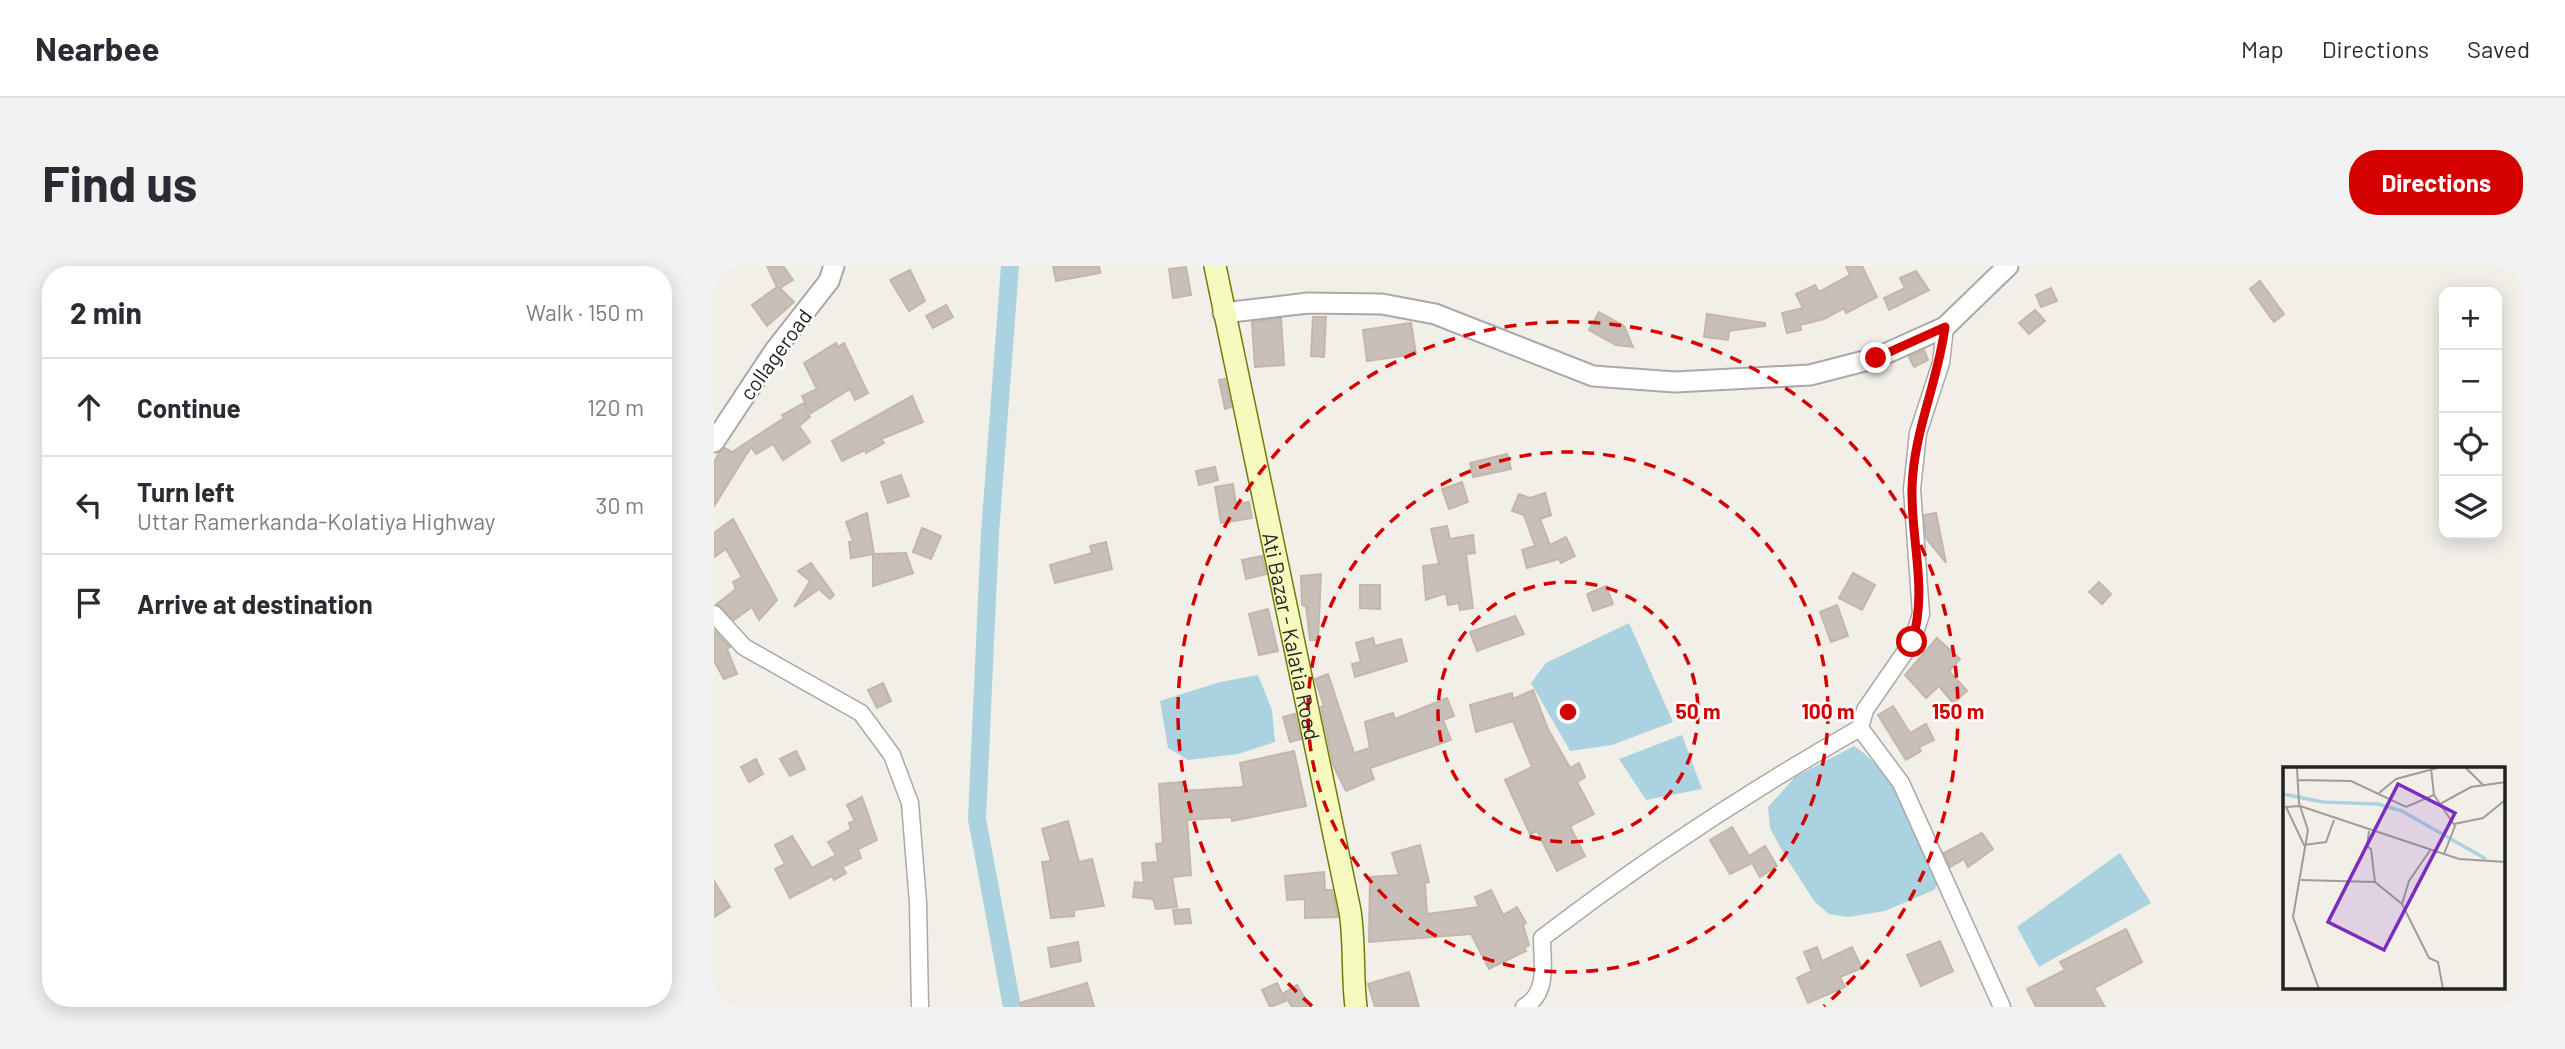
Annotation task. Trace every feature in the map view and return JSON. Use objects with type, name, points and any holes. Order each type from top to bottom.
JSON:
[{"type":"main road","name":"Ati Bazar - Kalatia Road","points":[[1215,266],[1350,911],[1354,940],[1351,968],[1356,1007]]},
{"type":"street","name":"collageroad","points":[[714,442],[775,350],[829,281],[834,266]]},
{"type":"street","points":[[1223,313],[1308,303],[1382,304],[1435,314],[1593,376],[1675,382],[1810,375],[1876,358],[1945,327],[2008,266]]},
{"type":"street","points":[[1524,1007],[1532,1003],[1543,982],[1542,938],[1626,874],[1764,782],[1860,728],[1865,710],[1912,642],[1921,614],[1912,489],[1918,433],[1941,363],[1945,327]]},
{"type":"street","points":[[714,614],[744,647],[861,713],[892,755],[910,803],[918,903],[920,1007]]},
{"type":"street","points":[[1860,728],[1901,783],[2002,1007]]},
{"type":"water","points":[[1629,623],[1673,722],[1612,745],[1570,751],[1531,683],[1546,663]]},
{"type":"water","points":[[1258,675],[1272,710],[1275,742],[1238,754],[1188,760],[1168,748],[1160,701],[1220,682]]},
{"type":"water","points":[[1682,735],[1702,789],[1646,800],[1619,759]]},
{"type":"water","points":[[1854,746],[1883,773],[1895,790],[1939,882],[1934,890],[1885,911],[1848,917],[1829,914],[1815,902],[1770,828],[1768,807],[1795,777]]},
{"type":"water","points":[[2120,853],[2151,903],[2039,967],[2017,927]]},
{"type":"building","points":[[767,266],[783,266],[793,280],[780,288],[794,302],[767,326],[752,305],[777,287]]},
{"type":"building","points":[[1053,266],[1099,266],[1100,273],[1056,281]]},
{"type":"building","points":[[1846,266],[1862,266],[1877,297],[1846,313],[1844,308],[1824,319],[1800,325],[1801,330],[1787,333],[1782,313],[1803,308],[1796,294],[1815,285],[1819,292],[1850,275]]},
{"type":"building","points":[[1186,267],[1191,295],[1173,298],[1169,269]]},
{"type":"building","points":[[910,270],[925,301],[909,311],[890,280]]},
{"type":"building","points":[[1916,271],[1929,290],[1889,310],[1884,298],[1905,288],[1900,278]]},
{"type":"building","points":[[2260,281],[2284,314],[2274,322],[2250,289]]},
{"type":"building","points":[[2051,288],[2057,301],[2041,307],[2036,295]]},
{"type":"building","points":[[946,305],[953,317],[933,328],[926,316]]},
{"type":"building","points":[[2035,310],[2045,321],[2029,334],[2019,323]]},
{"type":"building","points":[[1599,312],[1624,326],[1633,347],[1616,345],[1589,330]]},
{"type":"building","points":[[1707,314],[1765,323],[1765,326],[1729,331],[1728,340],[1704,337]]},
{"type":"building","points":[[1313,317],[1326,317],[1324,357],[1311,356]]},
{"type":"building","points":[[1281,318],[1284,365],[1255,367],[1252,322]]},
{"type":"building","points":[[1411,323],[1416,354],[1367,361],[1363,330]]},
{"type":"building","points":[[836,343],[838,347],[844,343],[868,393],[855,400],[850,389],[811,413],[802,396],[817,389],[804,363]]},
{"type":"building","points":[[1924,350],[1928,360],[1914,367],[1909,357]]},
{"type":"building","points":[[1225,379],[1231,407],[1225,409],[1219,380]]},
{"type":"building","points":[[912,396],[923,422],[881,439],[884,443],[866,453],[865,450],[842,461],[832,441]]},
{"type":"building","points":[[804,403],[810,417],[799,426],[810,442],[783,460],[773,444],[756,454],[751,447],[714,506],[714,462],[719,453],[725,448],[732,452],[784,418],[782,415]]},
{"type":"building","points":[[1507,454],[1511,469],[1473,477],[1470,463]]},
{"type":"building","points":[[1215,467],[1218,480],[1199,485],[1196,471]]},
{"type":"building","points":[[901,475],[909,496],[888,503],[881,482]]},
{"type":"building","points":[[1462,482],[1468,502],[1449,509],[1442,489]]},
{"type":"building","points":[[1233,484],[1236,504],[1249,502],[1252,518],[1221,523],[1215,487]]},
{"type":"building","points":[[1545,493],[1551,515],[1540,519],[1550,545],[1566,537],[1575,556],[1561,563],[1559,559],[1527,568],[1522,550],[1535,546],[1524,515],[1512,511],[1519,494],[1530,498]]},
{"type":"building","points":[[867,513],[874,554],[851,558],[849,542],[853,541],[846,522]]},
{"type":"building","points":[[1936,513],[1946,563],[1926,538],[1924,515]]},
{"type":"building","points":[[733,519],[777,600],[759,620],[752,607],[734,620],[717,604],[736,589],[733,582],[742,577],[726,549],[714,557],[714,533]]},
{"type":"building","points":[[1447,526],[1450,539],[1473,535],[1475,553],[1466,554],[1473,608],[1460,610],[1459,603],[1448,605],[1446,593],[1426,600],[1423,566],[1439,564],[1431,529]]},
{"type":"building","points":[[922,528],[941,536],[931,559],[913,552]]},
{"type":"building","points":[[1106,542],[1112,569],[1055,583],[1050,565],[1092,553],[1090,546]]},
{"type":"building","points":[[906,553],[913,573],[873,586],[873,554]]},
{"type":"building","points":[[1262,556],[1266,574],[1246,579],[1242,560]]},
{"type":"building","points":[[811,563],[834,595],[830,599],[819,589],[794,607],[810,581],[798,571]]},
{"type":"building","points":[[1853,573],[1875,585],[1862,610],[1839,598]]},
{"type":"building","points":[[1321,574],[1318,640],[1310,640],[1306,606],[1302,605],[1301,576]]},
{"type":"building","points":[[2099,582],[2111,594],[2102,604],[2089,592]]},
{"type":"building","points":[[1360,585],[1380,585],[1380,609],[1360,608]]},
{"type":"building","points":[[1606,586],[1613,604],[1593,611],[1587,594]]},
{"type":"building","points":[[1837,605],[1848,636],[1831,642],[1820,612]]},
{"type":"building","points":[[1268,609],[1278,651],[1259,655],[1249,614]]},
{"type":"building","points":[[1515,616],[1524,634],[1477,651],[1470,632]]},
{"type":"building","points":[[714,630],[730,647],[727,649],[737,674],[724,679],[714,661]]},
{"type":"building","points":[[1373,638],[1375,646],[1401,639],[1407,661],[1355,677],[1352,664],[1361,662],[1356,643]]},
{"type":"building","points":[[1937,638],[1960,659],[1949,671],[1967,691],[1953,703],[1939,686],[1926,698],[1905,675]]},
{"type":"building","points":[[1328,674],[1354,753],[1370,748],[1365,722],[1393,713],[1395,719],[1447,698],[1454,716],[1443,720],[1451,740],[1370,768],[1374,779],[1346,791],[1333,765],[1321,707],[1324,706],[1315,679]]},
{"type":"building","points":[[883,683],[891,701],[877,708],[868,690]]},
{"type":"building","points":[[1533,690],[1548,729],[1570,768],[1579,763],[1585,777],[1577,782],[1594,814],[1570,826],[1585,856],[1557,871],[1537,831],[1530,834],[1505,780],[1532,767],[1513,721],[1476,732],[1470,705],[1512,693],[1513,699]]},
{"type":"building","points":[[1893,706],[1910,733],[1926,724],[1934,740],[1919,747],[1921,751],[1906,760],[1878,715]]},
{"type":"building","points":[[1295,714],[1301,739],[1290,742],[1283,717]]},
{"type":"building","points":[[796,751],[805,769],[790,776],[780,759]]},
{"type":"building","points":[[1294,751],[1306,806],[1232,821],[1232,817],[1187,820],[1191,875],[1172,877],[1177,907],[1156,909],[1153,899],[1133,897],[1135,882],[1144,883],[1142,863],[1158,862],[1156,844],[1163,843],[1159,784],[1182,782],[1182,791],[1244,787],[1240,763]]},
{"type":"building","points":[[756,759],[763,774],[749,782],[741,767]]},
{"type":"building","points":[[862,797],[877,840],[858,849],[861,858],[842,867],[846,873],[834,880],[832,876],[790,898],[775,869],[785,864],[775,845],[792,836],[812,868],[836,855],[828,842],[851,829],[849,823],[855,821],[847,805]]},
{"type":"building","points":[[1068,821],[1079,862],[1092,859],[1104,906],[1074,910],[1074,916],[1051,918],[1042,862],[1051,861],[1042,829]]},
{"type":"building","points":[[1732,827],[1749,856],[1765,846],[1777,866],[1760,877],[1752,863],[1730,874],[1710,840]]},
{"type":"building","points":[[1982,833],[1993,849],[1968,867],[1964,859],[1950,867],[1944,853]]},
{"type":"building","points":[[1420,845],[1429,882],[1425,883],[1427,914],[1479,907],[1475,897],[1491,890],[1503,915],[1517,907],[1526,923],[1523,925],[1529,945],[1524,948],[1526,951],[1489,969],[1471,934],[1369,942],[1370,877],[1399,875],[1392,853]]},
{"type":"building","points":[[1324,872],[1325,890],[1332,890],[1338,917],[1305,918],[1305,899],[1287,900],[1285,876]]},
{"type":"building","points":[[714,881],[730,907],[714,917]]},
{"type":"building","points":[[1189,909],[1191,923],[1175,924],[1173,910]]},
{"type":"building","points":[[2126,929],[2142,962],[2094,988],[2105,1007],[2036,1007],[2027,989],[2065,970],[2060,962]]},
{"type":"building","points":[[1940,941],[1953,971],[1921,986],[1907,955]]},
{"type":"building","points":[[1078,942],[1081,961],[1051,967],[1048,948]]},
{"type":"building","points":[[1817,947],[1822,961],[1852,947],[1862,968],[1840,977],[1845,987],[1808,1003],[1797,978],[1812,971],[1804,952]]},
{"type":"building","points":[[1409,972],[1419,1007],[1375,1007],[1368,984]]},
{"type":"building","points":[[1087,983],[1094,1007],[1021,1007],[1020,1003]]},
{"type":"building","points":[[1277,983],[1286,1001],[1270,1007],[1262,990]]},
{"type":"building","points":[[1297,985],[1310,1007],[1292,1007],[1284,993]]},
{"type":"waterway","points":[[1010,266],[990,533],[977,819],[1012,1007]]},
{"type":"route","points":[[1876,358],[1945,327],[1941,363],[1918,433],[1912,489],[1921,614],[1912,642]]}]
